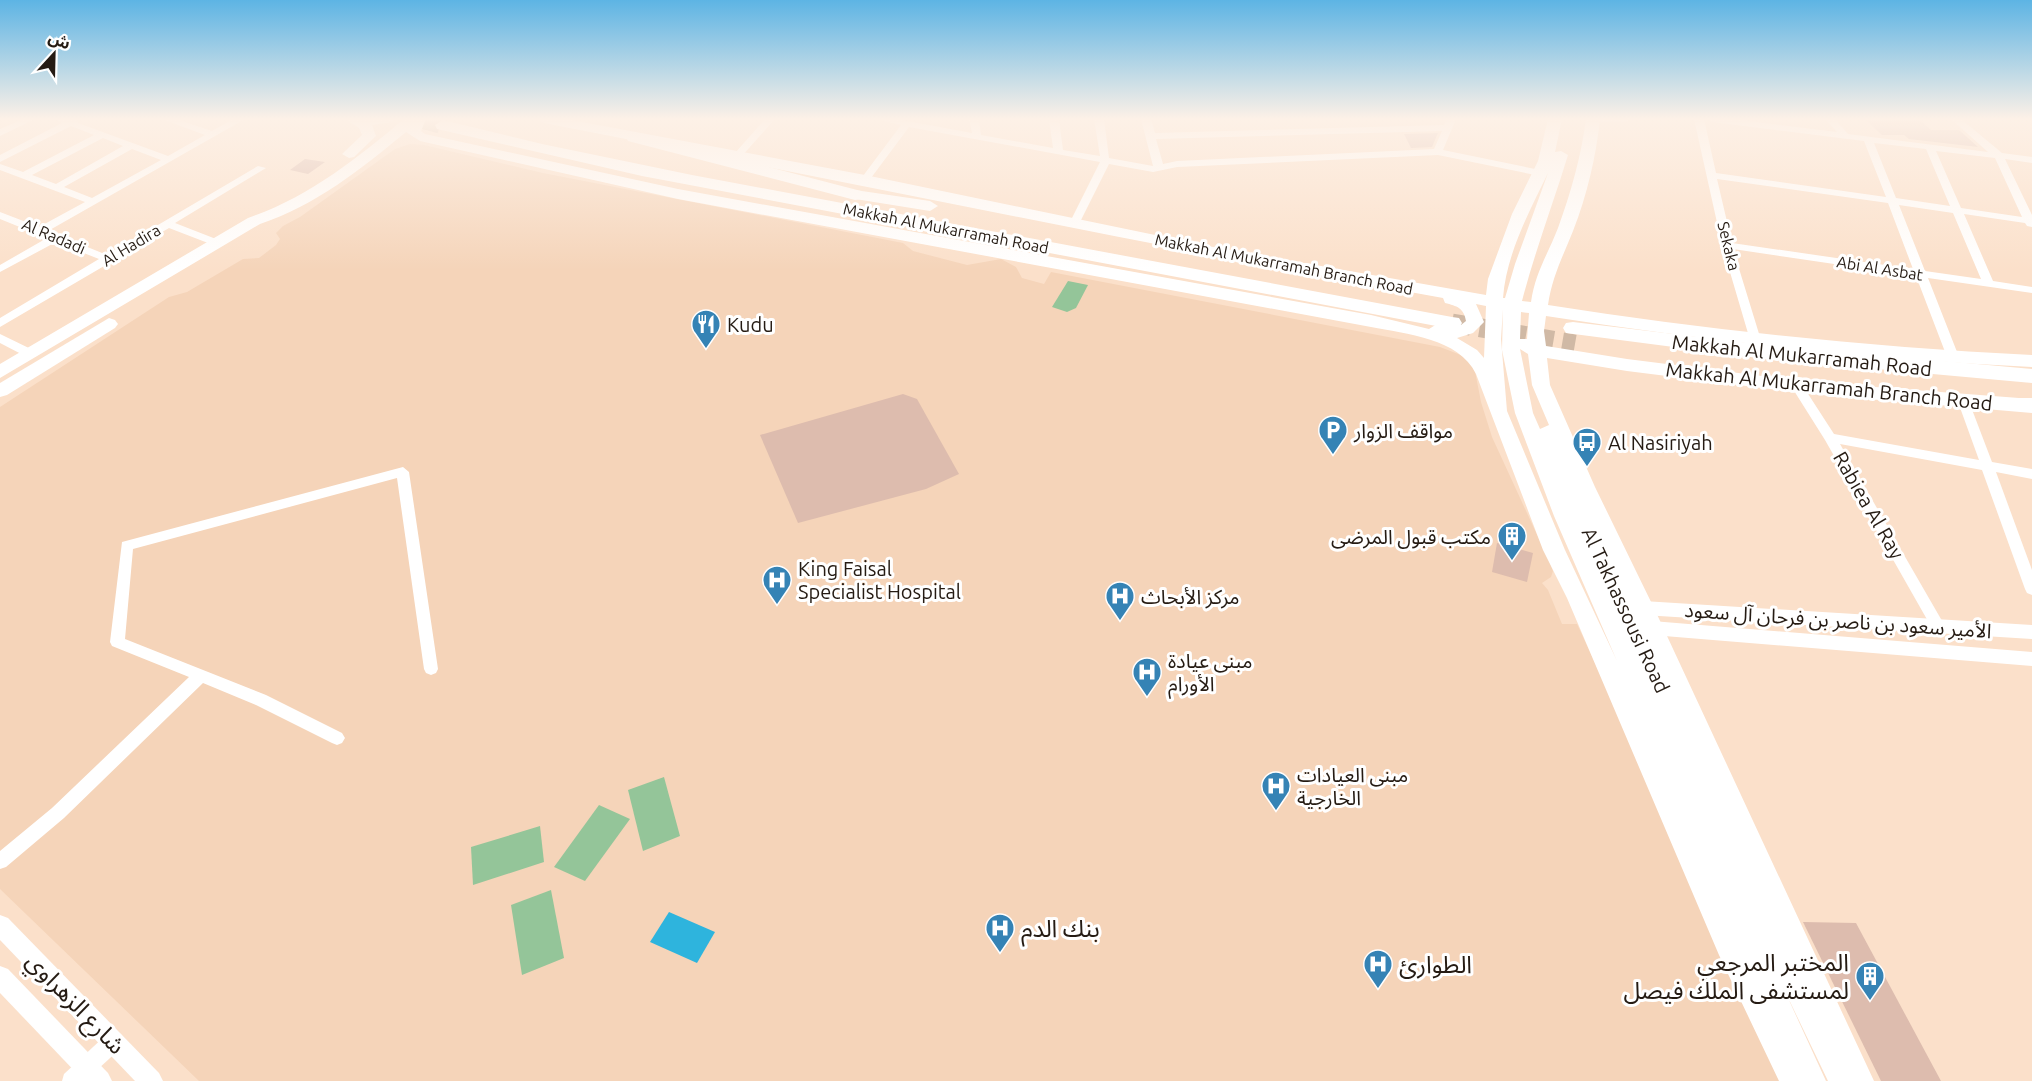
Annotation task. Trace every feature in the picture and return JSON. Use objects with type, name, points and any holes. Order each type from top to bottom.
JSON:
[{"type":"highway","points":[[581,169],[819,204]]},
{"type":"highway","name":"Makkah Al Mukarramah Road","points":[[646,169],[909,221],[1452,316],[860,188],[744,169]]},
{"type":"highway","points":[[776,169],[860,188]]},
{"type":"highway","name":"Makkah Al Mukarramah Road","points":[[2029,402],[1914,384],[1760,368],[1574,336],[2032,376]]},
{"type":"main road","points":[[129,296],[326,169]]},
{"type":"main road","points":[[0,391],[259,229],[285,200],[334,169]]},
{"type":"main road","points":[[0,372],[254,221],[293,206],[351,169]]},
{"type":"main road","points":[[159,293],[285,219],[359,169]]},
{"type":"main road","points":[[566,169],[678,194],[1371,321],[1461,333],[1470,330],[1475,322],[1470,307],[1461,301],[1409,291],[1384,283]]},
{"type":"main road","name":"Makkah Al Mukarramah Branch Road","points":[[791,169],[860,188],[1075,222],[1218,254],[1617,322],[2032,363]]},
{"type":"main road","points":[[1498,411],[1492,339],[1496,279],[1520,214],[1541,169]]},
{"type":"main road","name":"Al Takhassousi Road","points":[[1556,169],[1523,264],[1512,306],[1511,350],[1524,413],[1564,516],[1707,848],[1811,1081]]},
{"type":"main road","name":"Al Takhassousi Road","points":[[1572,169],[1534,281],[1527,332],[1532,384],[1562,470],[1635,628],[1735,856],[1844,1081]]},
{"type":"main road","points":[[1585,169],[1565,230],[1546,271],[1538,309],[1535,331],[1540,385],[1859,1081]]},
{"type":"main road","points":[[860,188],[1218,254]]},
{"type":"main road","points":[[909,221],[1224,294]]},
{"type":"main road","points":[[1384,283],[1472,290],[1482,285],[1502,264]]},
{"type":"main road","points":[[1546,271],[1549,285],[1557,298],[1585,312],[1617,322]]},
{"type":"main road","points":[[1494,302],[1504,330],[1516,340],[1536,350],[1627,365]]},
{"type":"main road","points":[[1617,322],[1573,317],[1552,318],[1546,324],[1545,337],[1564,351],[1627,365]]},
{"type":"main road","points":[[1371,321],[1445,339],[1466,350],[1479,362],[1554,550],[1578,598],[1724,934],[1779,1053],[1795,1081]]},
{"type":"main road","points":[[1540,385],[1559,364],[1577,362],[1627,365]]},
{"type":"main road","name":"Makkah Al Mukarramah Branch Road","points":[[1627,365],[1797,386],[1964,402],[2029,402]]},
{"type":"main road","points":[[1498,411],[1506,376],[1520,374],[1540,385]]},
{"type":"street","points":[[6,169],[92,201]]},
{"type":"street","points":[[23,176],[36,169]]},
{"type":"street","points":[[56,188],[89,169]]},
{"type":"street","points":[[40,231],[149,169]]},
{"type":"street","name":"Al Hadira","points":[[0,323],[259,169]]},
{"type":"street","points":[[860,188],[874,169]]},
{"type":"street","points":[[1075,222],[1102,169]]},
{"type":"street","points":[[1523,169],[1540,173]]},
{"type":"street","name":"Sekaka","points":[[1711,169],[1727,245],[1754,337]]},
{"type":"street","points":[[1880,169],[1953,357]]},
{"type":"street","points":[[1940,169],[1989,284]]},
{"type":"street","points":[[2005,169],[2031,222]]},
{"type":"street","points":[[1712,175],[2031,222]]},
{"type":"street","name":"Al Radadi","points":[[1,216],[108,259]]},
{"type":"street","points":[[108,259],[168,224],[212,241]]},
{"type":"street","points":[[0,269],[57,237]]},
{"type":"street","name":"Abi Al Asbat","points":[[1727,245],[2032,290]]},
{"type":"street","points":[[0,338],[31,354]]},
{"type":"street","name":"Rabiea Al Ray","points":[[1797,386],[1830,438],[1938,626]]},
{"type":"street","points":[[1964,402],[2032,589]]},
{"type":"street","points":[[1830,438],[2032,474]]},
{"type":"street","points":[[337,738],[261,700],[117,642],[127,546],[403,472],[431,669]]},
{"type":"street","name":"الأمير سعود بن ناصر بن فرحان آل سعود","points":[[1647,618],[1938,626],[2032,632]]},
{"type":"street","name":"الأمير سعود بن ناصر بن فرحان آل سعود","points":[[1647,618],[2032,659]]},
{"type":"street","points":[[0,861],[58,813],[200,676]]},
{"type":"street","name":"شارع الزهراوي","points":[[0,925],[151,1081]]},
{"type":"street","points":[[0,978],[86,1076],[114,1041]]},
{"type":"shaded area","name":"King Faisal Specialist Hospital","points":[[366,169],[528,169],[903,243],[913,251],[967,265],[1001,259],[1016,267],[1022,278],[1044,284],[1051,272],[1440,347],[1466,357],[1475,371],[1481,402],[1492,437],[1553,571],[1551,577],[1542,583],[1548,590],[1562,624],[1577,624],[1635,749],[1781,1081],[199,1081],[0,889],[0,407],[169,297],[187,292],[243,259],[259,258],[276,245],[280,239],[276,233],[283,226],[300,217]]},
{"type":"green space","points":[[1068,281],[1088,285],[1076,308],[1067,312],[1052,307]]},
{"type":"green space","points":[[664,777],[680,836],[643,851],[628,790]]},
{"type":"green space","points":[[599,805],[630,819],[585,881],[554,867]]},
{"type":"green space","points":[[540,826],[544,862],[473,885],[471,847]]},
{"type":"green space","points":[[551,890],[564,958],[522,975],[511,905]]},
{"type":"water","points":[[669,912],[715,932],[697,963],[650,942]]},
{"type":"building","points":[[291,169],[314,169],[308,174]]},
{"type":"building","points":[[903,394],[917,399],[959,474],[926,489],[798,523],[760,435]]},
{"type":"building","name":"مكتب قبول المرضى","points":[[1497,543],[1533,553],[1527,582],[1492,572]]},
{"type":"building","name":"المختبر المرجعي لمستشفى الملك فيصل","points":[[1803,922],[1856,923],[1941,1081],[1881,1081]]},
{"type":"tunnel","points":[[1452,323],[1575,344]]},
{"type":"place","name":"Kudu","points":[[706,350]]},
{"type":"place","name":"مواقف الزوار","points":[[1333,456]]},
{"type":"place","name":"Al Nasiriyah","points":[[1587,468]]},
{"type":"place","name":"مكتب قبول المرضى","points":[[1512,562]]},
{"type":"place","name":"King Faisal Specialist Hospital","points":[[777,606]]},
{"type":"place","name":"مركز الأبحاث","points":[[1120,622]]},
{"type":"place","name":"مبنى عيادة الأورام","points":[[1147,698]]},
{"type":"place","name":"مبنى العيادات الخارجية","points":[[1276,812]]},
{"type":"place","name":"بنك الدم","points":[[1000,954]]},
{"type":"place","name":"الطوارئ","points":[[1378,990]]},
{"type":"place","name":"المختبر المرجعي لمستشفى الملك فيصل","points":[[1870,1002]]}]
